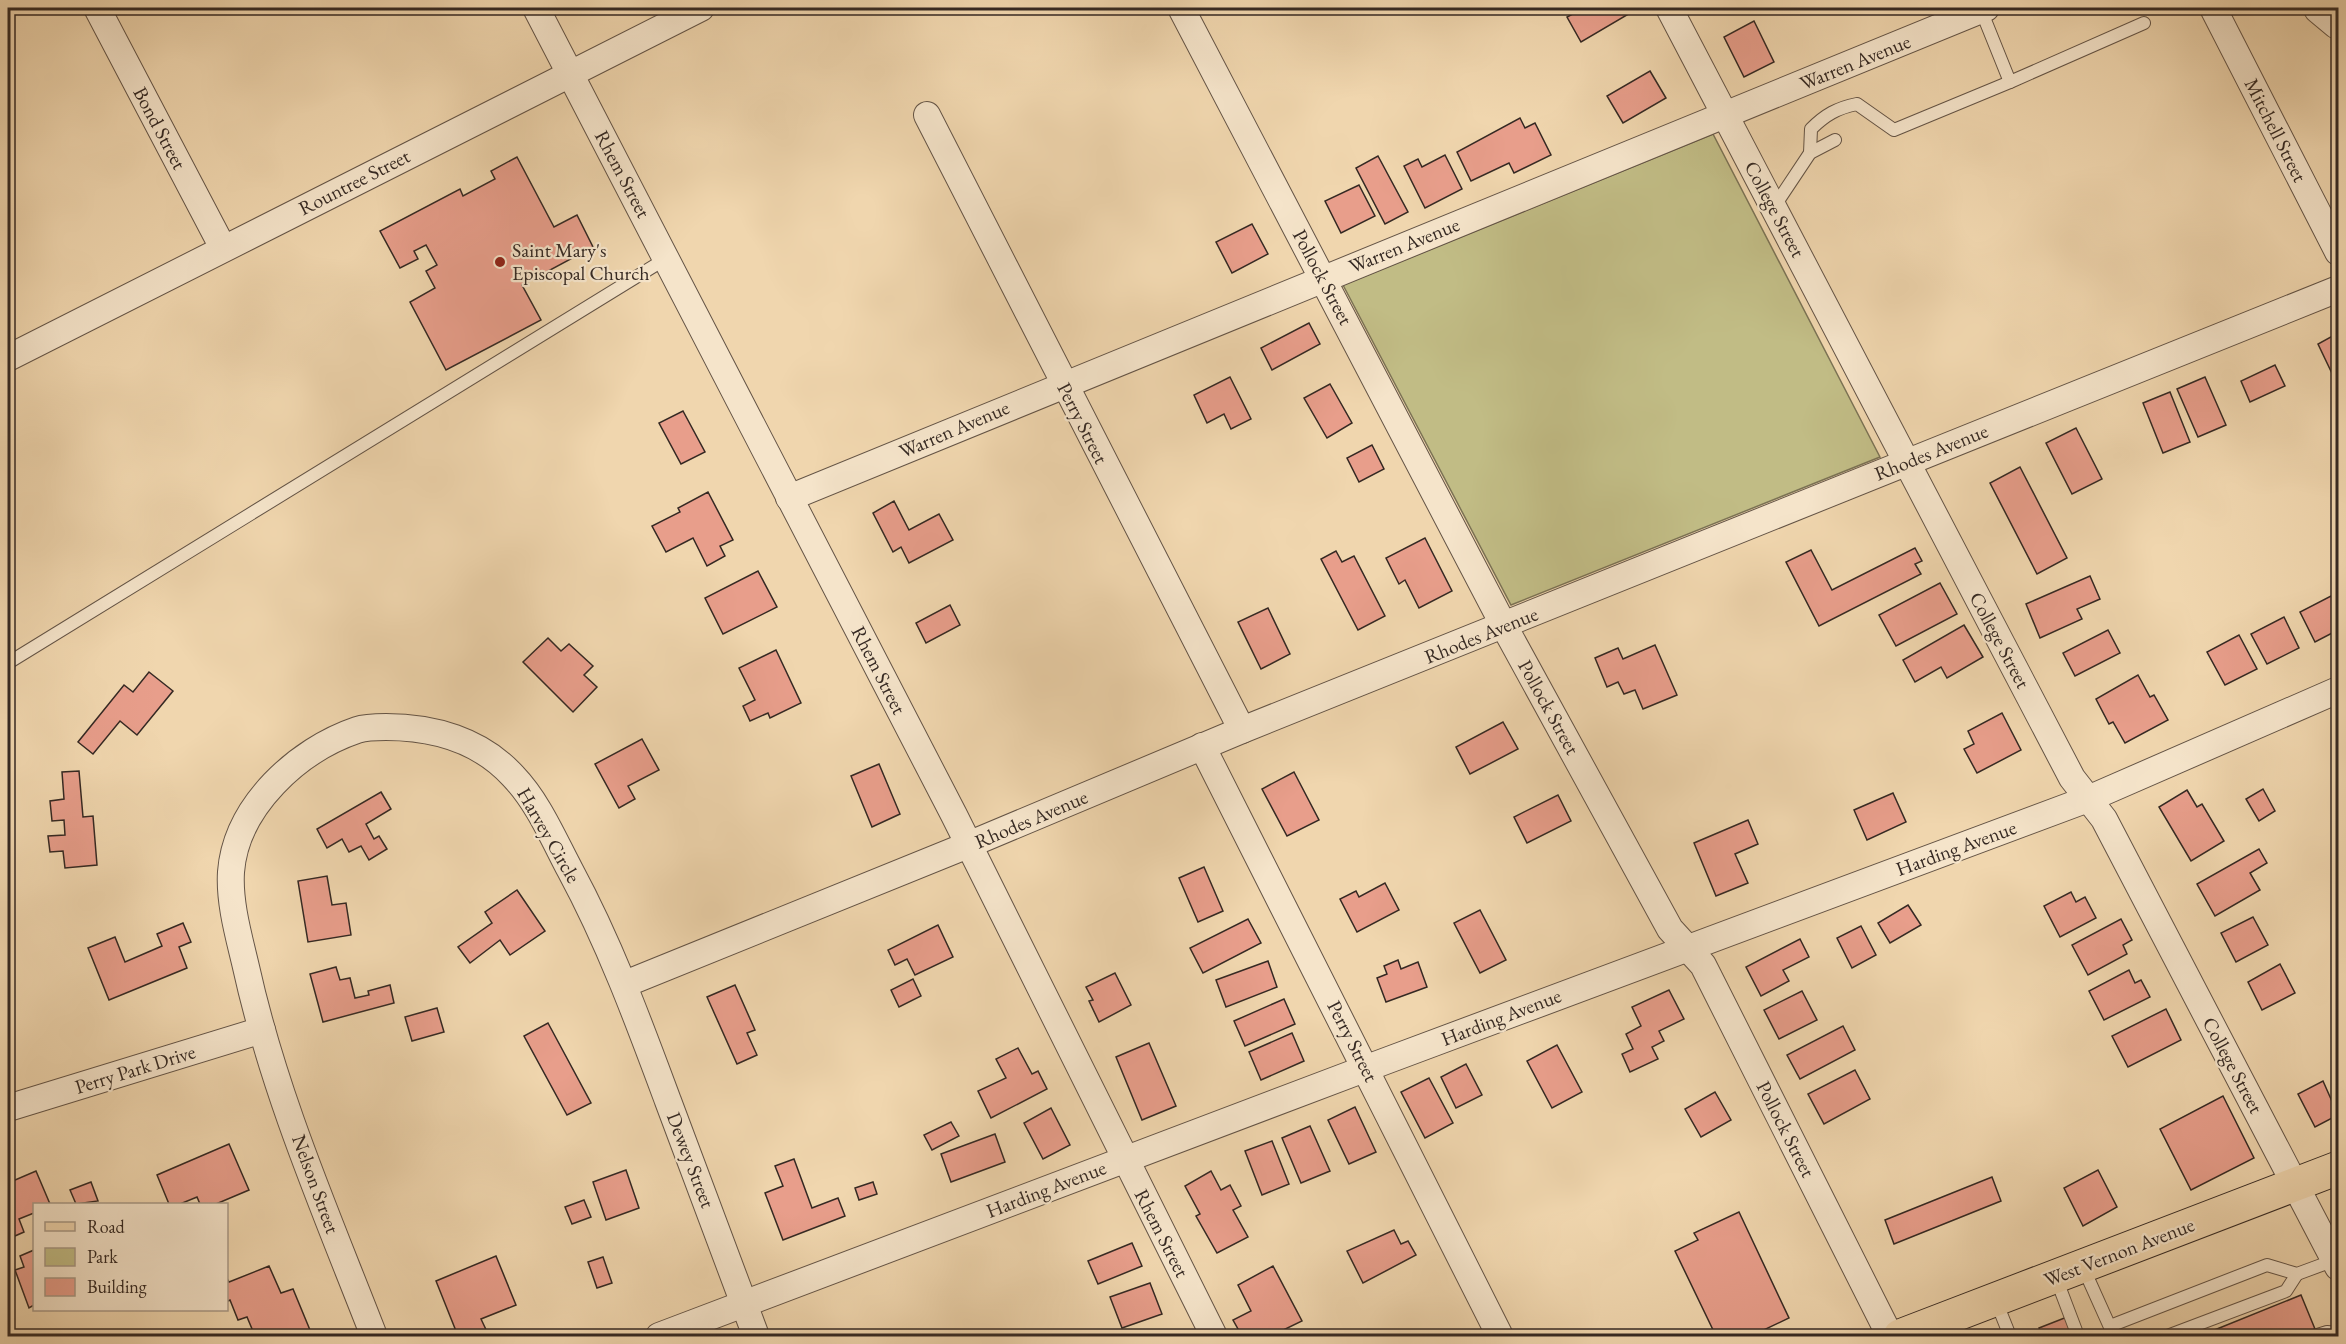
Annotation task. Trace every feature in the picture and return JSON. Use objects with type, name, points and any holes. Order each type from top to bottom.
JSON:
[{"type":"main road","name":"West Vernon Avenue","points":[[1900,1336],[2338,1168]]},
{"type":"street","name":"Bond Street","points":[[97,8],[223,248]]},
{"type":"street","name":"Rhem Street","points":[[536,8],[968,845],[1214,1336]]},
{"type":"street","name":"Rountree Street","points":[[8,358],[701,8]]},
{"type":"street","name":"Pollock Street","points":[[1181,8],[1504,626],[1670,929],[1703,965],[1890,1336]]},
{"type":"street","name":"College Street","points":[[1669,8],[2072,778],[2104,819],[2337,1263]]},
{"type":"street","name":"Mitchell Street","points":[[2213,8],[2338,252]]},
{"type":"street","points":[[2320,8],[2338,23]]},
{"type":"street","name":"Warren Avenue","points":[[789,498],[1984,9]]},
{"type":"street","name":"Perry Street","points":[[927,115],[1242,730]]},
{"type":"street","name":"Rhodes Avenue","points":[[625,984],[968,845],[1202,746],[2338,289]]},
{"type":"street","name":"Harding Avenue","points":[[659,1336],[1687,947],[2088,799],[2338,690]]},
{"type":"street","name":"Harvey Circle","points":[[262,1030],[234,910],[231,874],[235,851],[250,818],[275,783],[298,761],[343,735],[364,727],[404,727],[443,733],[487,754],[515,777],[536,806],[582,893],[625,984]]},
{"type":"street","name":"Perry Street","points":[[1202,746],[1367,1068],[1500,1336]]},
{"type":"street","name":"Dewey Street","points":[[625,984],[756,1336]]},
{"type":"street","name":"Perry Park Drive","points":[[8,1108],[262,1030]]},
{"type":"street","name":"Nelson Street","points":[[262,1030],[282,1093],[374,1336]]},
{"type":"lane","points":[[1984,9],[2010,82]]},
{"type":"lane","points":[[1810,153],[1811,129],[1825,115],[1841,107],[1857,104],[1894,130],[2144,23]]},
{"type":"lane","points":[[1863,124],[1875,117]]},
{"type":"lane","points":[[1774,207],[1810,153],[1835,140]]},
{"type":"lane","points":[[8,663],[667,258]]},
{"type":"lane","points":[[2069,1271],[2112,1331],[2267,1265],[2297,1274],[2337,1263]]},
{"type":"lane","points":[[2069,1271],[2078,1336]]},
{"type":"lane","points":[[2167,1336],[2182,1333],[2286,1291],[2297,1274]]},
{"type":"lane","points":[[1995,1300],[2010,1336]]},
{"type":"lane","points":[[2314,1336],[2327,1332],[2338,1334]]},
{"type":"green space","points":[[1713,134],[1880,457],[1511,605],[1343,285]]},
{"type":"building","points":[[1584,8],[1630,8],[1632,12],[1581,42],[1567,17]]},
{"type":"building","points":[[1754,21],[1774,62],[1744,77],[1724,37]]},
{"type":"building","points":[[1650,71],[1666,98],[1623,123],[1607,96]]},
{"type":"building","points":[[1520,118],[1525,128],[1535,123],[1551,155],[1514,173],[1509,163],[1471,181],[1457,152]]},
{"type":"building","points":[[1445,155],[1462,189],[1425,208],[1404,166],[1418,159],[1422,167]]},
{"type":"building","points":[[1378,156],[1408,212],[1385,224],[1356,168]]},
{"type":"building","name":"Saint Mary's Episcopal Church","points":[[517,157],[554,227],[577,215],[593,247],[522,285],[541,320],[446,370],[410,302],[435,288],[426,271],[437,265],[426,245],[414,251],[418,259],[400,268],[380,231],[460,189],[463,196],[495,179],[491,171]]},
{"type":"building","points":[[1359,185],[1375,216],[1341,233],[1325,201]]},
{"type":"building","points":[[1252,224],[1268,254],[1232,273],[1216,242]]},
{"type":"building","points":[[1309,323],[1320,344],[1272,370],[1261,348]]},
{"type":"building","points":[[2338,333],[2338,386],[2318,344]]},
{"type":"building","points":[[2275,365],[2285,386],[2250,402],[2241,381]]},
{"type":"building","points":[[1230,377],[1251,419],[1231,429],[1224,414],[1207,423],[1194,395]]},
{"type":"building","points":[[2205,377],[2226,425],[2198,437],[2177,389]]},
{"type":"building","points":[[1330,384],[1352,423],[1327,438],[1304,398]]},
{"type":"building","points":[[2170,392],[2190,442],[2163,453],[2143,403]]},
{"type":"building","points":[[683,411],[705,452],[681,464],[659,423]]},
{"type":"building","points":[[2076,428],[2102,479],[2072,494],[2046,443]]},
{"type":"building","points":[[1372,445],[1384,469],[1359,482],[1347,458]]},
{"type":"building","points":[[2020,467],[2067,558],[2037,574],[1990,483]]},
{"type":"building","points":[[708,492],[733,540],[720,546],[725,556],[707,566],[693,538],[666,552],[652,526],[680,512],[678,508]]},
{"type":"building","points":[[894,501],[909,530],[939,514],[953,540],[909,563],[901,547],[893,552],[873,513]]},
{"type":"building","points":[[1425,538],[1452,591],[1419,608],[1405,580],[1399,584],[1386,558]]},
{"type":"building","points":[[1915,548],[1922,561],[1915,564],[1921,574],[1819,626],[1786,562],[1811,550],[1832,590]]},
{"type":"building","points":[[1336,551],[1342,562],[1354,556],[1385,616],[1358,630],[1321,559]]},
{"type":"building","points":[[758,571],[777,607],[723,634],[705,598]]},
{"type":"building","points":[[2090,576],[2100,599],[2077,609],[2082,619],[2040,638],[2026,604]]},
{"type":"building","points":[[1940,583],[1957,614],[1896,646],[1879,615]]},
{"type":"building","points":[[2331,596],[2338,610],[2338,630],[2315,642],[2300,612]]},
{"type":"building","points":[[950,605],[960,625],[926,643],[916,623]]},
{"type":"building","points":[[1268,608],[1290,654],[1261,669],[1238,622]]},
{"type":"building","points":[[2284,617],[2299,648],[2267,664],[2251,634]]},
{"type":"building","points":[[1964,625],[1983,657],[1947,678],[1941,667],[1915,682],[1903,660]]},
{"type":"building","points":[[2108,630],[2120,653],[2075,676],[2063,653]]},
{"type":"building","points":[[2239,635],[2257,669],[2225,685],[2207,652]]},
{"type":"building","points":[[548,638],[561,651],[569,644],[593,666],[584,675],[597,687],[573,712],[523,662]]},
{"type":"building","points":[[1655,645],[1677,695],[1643,709],[1635,690],[1624,694],[1618,682],[1607,687],[1595,658],[1618,648],[1623,659]]},
{"type":"building","points":[[776,650],[801,703],[770,718],[768,713],[750,721],[743,706],[755,700],[739,668]]},
{"type":"building","points":[[149,672],[173,691],[137,735],[120,721],[93,754],[78,742],[124,685],[133,692]]},
{"type":"building","points":[[2138,675],[2150,697],[2154,695],[2168,720],[2125,743],[2113,722],[2109,724],[2096,699]]},
{"type":"building","points":[[2002,713],[2021,750],[1977,773],[1964,749],[1974,744],[1968,731]]},
{"type":"building","points":[[1503,722],[1518,749],[1470,774],[1456,747]]},
{"type":"building","points":[[642,739],[659,770],[628,786],[635,799],[619,808],[595,764]]},
{"type":"building","points":[[879,764],[900,814],[872,827],[851,776]]},
{"type":"building","points":[[79,771],[83,817],[93,816],[97,865],[65,868],[63,851],[50,852],[48,836],[65,835],[64,820],[52,821],[50,801],[64,799],[62,772]]},
{"type":"building","points":[[1294,772],[1319,820],[1287,836],[1262,789]]},
{"type":"building","points":[[2263,789],[2275,811],[2259,821],[2246,799]]},
{"type":"building","points":[[2187,790],[2197,807],[2202,804],[2224,841],[2191,861],[2159,807]]},
{"type":"building","points":[[381,792],[391,809],[366,824],[374,839],[379,836],[387,849],[369,860],[361,846],[349,852],[342,839],[327,848],[317,829]]},
{"type":"building","points":[[1893,793],[1906,822],[1867,840],[1854,810]]},
{"type":"building","points":[[1558,795],[1571,821],[1527,843],[1514,817]]},
{"type":"building","points":[[1748,820],[1758,844],[1735,854],[1748,883],[1716,896],[1694,843]]},
{"type":"building","points":[[2259,849],[2267,863],[2250,873],[2260,890],[2215,916],[2197,884]]},
{"type":"building","points":[[1204,867],[1223,911],[1198,922],[1179,878]]},
{"type":"building","points":[[327,876],[332,905],[346,903],[351,935],[308,942],[298,881]]},
{"type":"building","points":[[1385,883],[1399,910],[1357,932],[1340,899],[1356,891],[1359,897]]},
{"type":"building","points":[[517,890],[545,931],[510,955],[500,940],[470,963],[458,947],[492,923],[485,912]]},
{"type":"building","points":[[2071,892],[2076,902],[2085,897],[2096,918],[2060,937],[2044,906]]},
{"type":"building","points":[[1908,905],[1921,925],[1890,943],[1878,923]]},
{"type":"building","points":[[1480,910],[1506,960],[1480,973],[1454,923]]},
{"type":"building","points":[[2253,917],[2268,945],[2236,962],[2221,933]]},
{"type":"building","points":[[1248,919],[1261,943],[1203,973],[1190,948]]},
{"type":"building","points":[[2121,919],[2132,940],[2123,945],[2127,954],[2088,975],[2072,945]]},
{"type":"building","points":[[183,923],[191,942],[179,947],[187,968],[109,1000],[88,948],[115,937],[125,962],[162,946],[157,934]]},
{"type":"building","points":[[938,925],[953,957],[915,975],[907,959],[895,965],[888,950]]},
{"type":"building","points":[[1861,926],[1876,955],[1852,968],[1837,938]]},
{"type":"building","points":[[1800,939],[1809,957],[1783,970],[1789,981],[1761,996],[1746,967]]},
{"type":"building","points":[[1398,960],[1401,969],[1418,962],[1427,987],[1386,1002],[1377,978],[1387,974],[1384,966]]},
{"type":"building","points":[[1268,961],[1277,987],[1226,1007],[1216,980]]},
{"type":"building","points":[[2280,964],[2295,993],[2262,1010],[2248,982]]},
{"type":"building","points":[[336,967],[340,980],[350,978],[355,998],[369,995],[368,991],[390,985],[394,1003],[323,1022],[310,974]]},
{"type":"building","points":[[2129,970],[2135,983],[2141,980],[2150,997],[2104,1020],[2089,991]]},
{"type":"building","points":[[1115,973],[1131,1005],[1099,1022],[1089,1001],[1093,1000],[1086,987]]},
{"type":"building","points":[[913,979],[921,996],[899,1007],[891,990]]},
{"type":"building","points":[[735,985],[755,1030],[747,1033],[757,1055],[737,1064],[707,997]]},
{"type":"building","points":[[1669,990],[1684,1019],[1659,1031],[1664,1041],[1652,1047],[1658,1059],[1630,1072],[1622,1054],[1633,1049],[1626,1034],[1641,1026],[1632,1007]]},
{"type":"building","points":[[1802,991],[1817,1020],[1779,1039],[1764,1010]]},
{"type":"building","points":[[1284,999],[1295,1024],[1245,1046],[1234,1021]]},
{"type":"building","points":[[437,1008],[444,1032],[412,1041],[405,1017]]},
{"type":"building","points":[[2166,1009],[2181,1040],[2128,1067],[2112,1036]]},
{"type":"building","points":[[548,1023],[591,1103],[567,1115],[524,1036]]},
{"type":"building","points":[[1843,1026],[1855,1050],[1800,1079],[1787,1055]]},
{"type":"building","points":[[1292,1033],[1304,1061],[1261,1080],[1249,1052]]},
{"type":"building","points":[[1149,1043],[1176,1106],[1142,1120],[1116,1057]]},
{"type":"building","points":[[1557,1045],[1582,1092],[1552,1108],[1527,1061]]},
{"type":"building","points":[[1018,1048],[1032,1074],[1038,1071],[1047,1089],[991,1118],[978,1091],[1006,1078],[996,1059]]},
{"type":"building","points":[[1466,1064],[1482,1095],[1456,1108],[1441,1077]]},
{"type":"building","points":[[1855,1070],[1870,1099],[1824,1124],[1808,1094]]},
{"type":"building","points":[[1429,1078],[1453,1123],[1425,1138],[1401,1092]]},
{"type":"building","points":[[2323,1081],[2338,1115],[2315,1127],[2298,1094]]},
{"type":"building","points":[[1715,1092],[1731,1120],[1701,1137],[1685,1109]]},
{"type":"building","points":[[2223,1096],[2254,1158],[2191,1190],[2160,1129]]},
{"type":"building","points":[[1355,1107],[1376,1152],[1349,1164],[1328,1120]]},
{"type":"building","points":[[1051,1108],[1070,1145],[1043,1159],[1024,1123]]},
{"type":"building","points":[[951,1122],[959,1136],[932,1150],[924,1135]]},
{"type":"building","points":[[1310,1126],[1330,1171],[1301,1183],[1282,1138]]},
{"type":"building","points":[[995,1134],[1005,1162],[951,1182],[941,1154]]},
{"type":"building","points":[[1272,1141],[1289,1184],[1262,1195],[1245,1151]]},
{"type":"building","points":[[229,1144],[249,1190],[218,1203],[200,1203],[197,1197],[182,1203],[169,1203],[157,1175]]},
{"type":"building","points":[[794,1159],[812,1208],[838,1198],[845,1216],[783,1240],[765,1193],[783,1186],[775,1166]]},
{"type":"building","points":[[626,1170],[639,1208],[606,1220],[593,1182]]},
{"type":"building","points":[[2098,1170],[2117,1207],[2083,1226],[2064,1188]]},
{"type":"building","points":[[36,1171],[50,1203],[33,1203],[33,1213],[19,1219],[24,1232],[8,1239],[8,1183]]},
{"type":"building","points":[[1211,1171],[1221,1190],[1230,1185],[1241,1206],[1233,1210],[1248,1237],[1217,1253],[1196,1216],[1200,1214],[1185,1186]]},
{"type":"building","points":[[1992,1177],[2001,1201],[1894,1244],[1885,1220]]},
{"type":"building","points":[[91,1182],[98,1201],[76,1203],[70,1190]]},
{"type":"building","points":[[873,1182],[877,1194],[859,1200],[855,1188]]},
{"type":"building","points":[[584,1200],[591,1217],[572,1224],[565,1207]]},
{"type":"building","points":[[1739,1212],[1789,1318],[1751,1336],[1716,1336],[1675,1251],[1698,1240],[1694,1233]]},
{"type":"building","points":[[1394,1230],[1401,1244],[1408,1241],[1416,1255],[1363,1283],[1347,1251]]},
{"type":"building","points":[[1132,1243],[1142,1266],[1098,1284],[1088,1261]]},
{"type":"building","points":[[33,1250],[33,1306],[29,1308],[15,1270],[24,1267],[20,1256]]},
{"type":"building","points":[[496,1256],[516,1305],[481,1319],[489,1336],[458,1336],[436,1281]]},
{"type":"building","points":[[603,1257],[612,1283],[597,1288],[588,1262]]},
{"type":"building","points":[[269,1266],[281,1293],[293,1289],[310,1330],[293,1336],[255,1336],[247,1317],[238,1320],[230,1300],[228,1301],[228,1280],[229,1282]]},
{"type":"building","points":[[1273,1266],[1302,1321],[1271,1336],[1242,1336],[1233,1320],[1251,1311],[1238,1285]]},
{"type":"building","points":[[1150,1283],[1162,1314],[1122,1328],[1110,1297]]},
{"type":"building","points":[[2301,1295],[2315,1329],[2295,1336],[2214,1336],[2212,1331]]},
{"type":"building","points":[[2067,1317],[2074,1336],[2042,1336],[2039,1328]]},
{"type":"place","name":"Saint Mary's Episcopal Church","points":[[500,262]]}]
